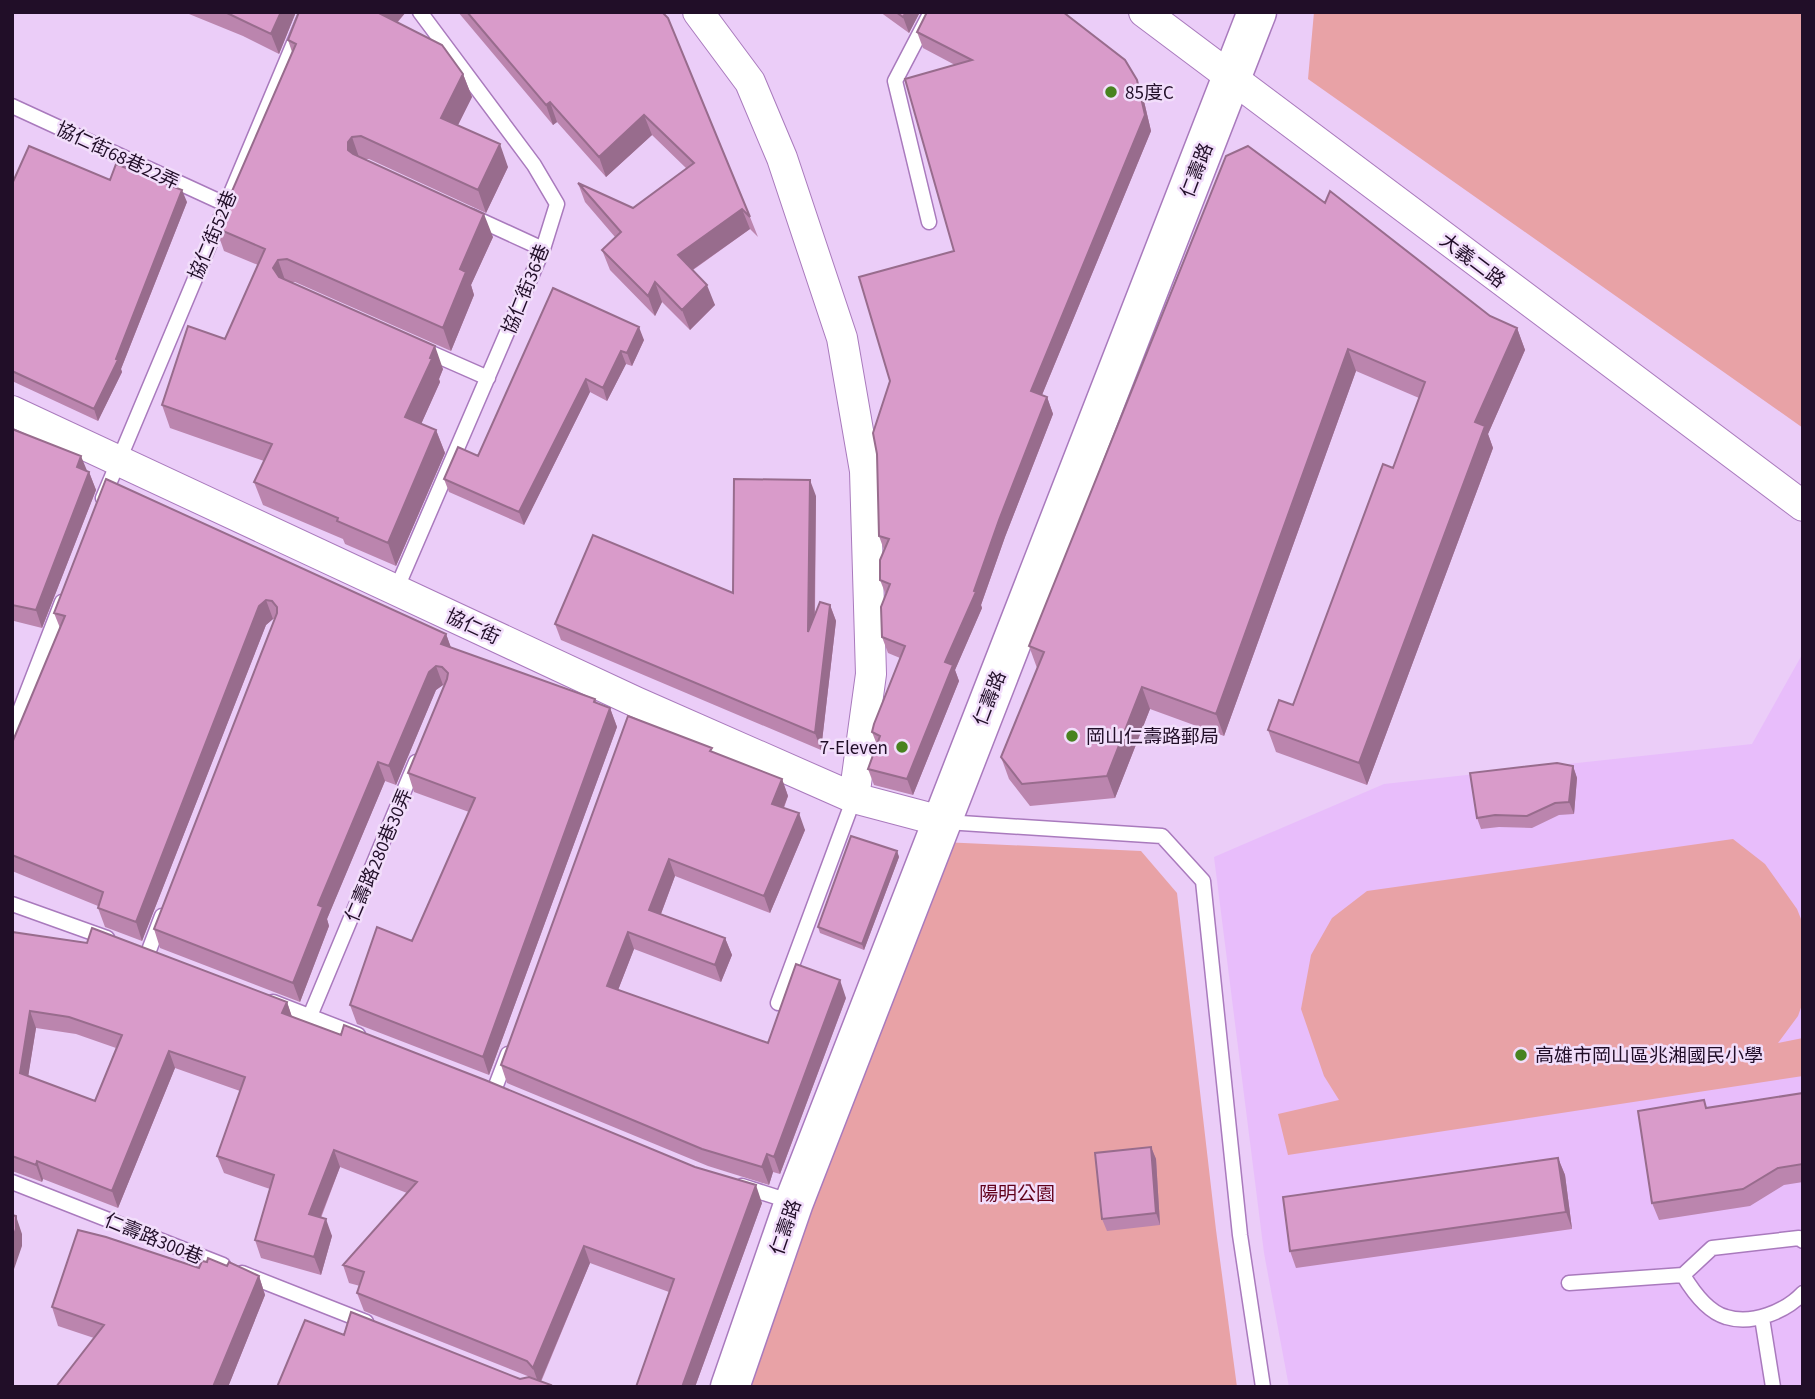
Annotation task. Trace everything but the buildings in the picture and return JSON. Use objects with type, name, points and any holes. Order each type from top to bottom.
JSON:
[{"type":"main road","name":"仁壽路","points":[[730,1387],[794,1202],[1257,12]]},
{"type":"street","points":[[698,12],[750,82],[782,158],[842,338],[866,471],[871,674],[855,798]]},
{"type":"street","name":"大義二路","points":[[1144,12],[1803,506]]},
{"type":"street","name":"協仁街","points":[[12,411],[396,590],[634,708],[855,798],[941,821]]},
{"type":"lane","name":"協仁街52巷","points":[[98,511],[307,12]]},
{"type":"lane","name":"協仁街36巷","points":[[396,590],[543,249],[557,204],[534,165],[420,12]]},
{"type":"lane","points":[[929,222],[895,81],[931,12]]},
{"type":"lane","name":"協仁街68巷22弄","points":[[12,106],[225,204]]},
{"type":"lane","points":[[454,208],[543,249]]},
{"type":"lane","points":[[414,346],[488,378]]},
{"type":"lane","points":[[12,731],[68,589]]},
{"type":"lane","name":"仁壽路280巷30弄","points":[[310,1016],[423,746]]},
{"type":"lane","points":[[778,1003],[855,798]]},
{"type":"lane","points":[[941,821],[1162,836],[1203,881],[1240,1235],[1262,1387]]},
{"type":"lane","points":[[12,904],[142,951],[168,901]]},
{"type":"lane","points":[[260,997],[372,1040]]},
{"type":"lane","points":[[495,1089],[514,1037]]},
{"type":"lane","name":"仁壽路300巷","points":[[12,1182],[375,1325]]},
{"type":"lane","points":[[731,1183],[794,1202]]},
{"type":"lane","points":[[1569,1283],[1683,1275],[1712,1248],[1800,1238],[1803,1241]]},
{"type":"lane","points":[[1683,1275],[1696,1297],[1725,1317],[1762,1318],[1794,1302],[1803,1293]]},
{"type":"lane","points":[[1762,1318],[1773,1387]]},
{"type":"shaded area","name":"高雄市岡山區兆湘國民小學","points":[[1803,653],[1803,1387],[1289,1387],[1264,1253],[1214,857],[1384,784],[1752,744]]},
{"type":"green space","points":[[1314,12],[1803,12],[1803,428],[1308,79]]},
{"type":"green space","points":[[1733,839],[1765,864],[1797,909],[1803,924],[1803,1002],[1798,1016],[1778,1043],[1803,1038],[1803,1076],[1288,1155],[1278,1114],[1339,1100],[1324,1076],[1301,1009],[1311,955],[1332,918],[1367,891]]},
{"type":"green space","name":"陽明公園","points":[[942,842],[1141,851],[1177,893],[1237,1387],[751,1387],[810,1193]]},
{"type":"place","name":"85度C","points":[[1111,92]]},
{"type":"place","name":"岡山仁壽路郵局","points":[[1072,736]]},
{"type":"place","name":"7-Eleven","points":[[902,747]]},
{"type":"place","name":"高雄市岡山區兆湘國民小學","points":[[1521,1055]]}]
